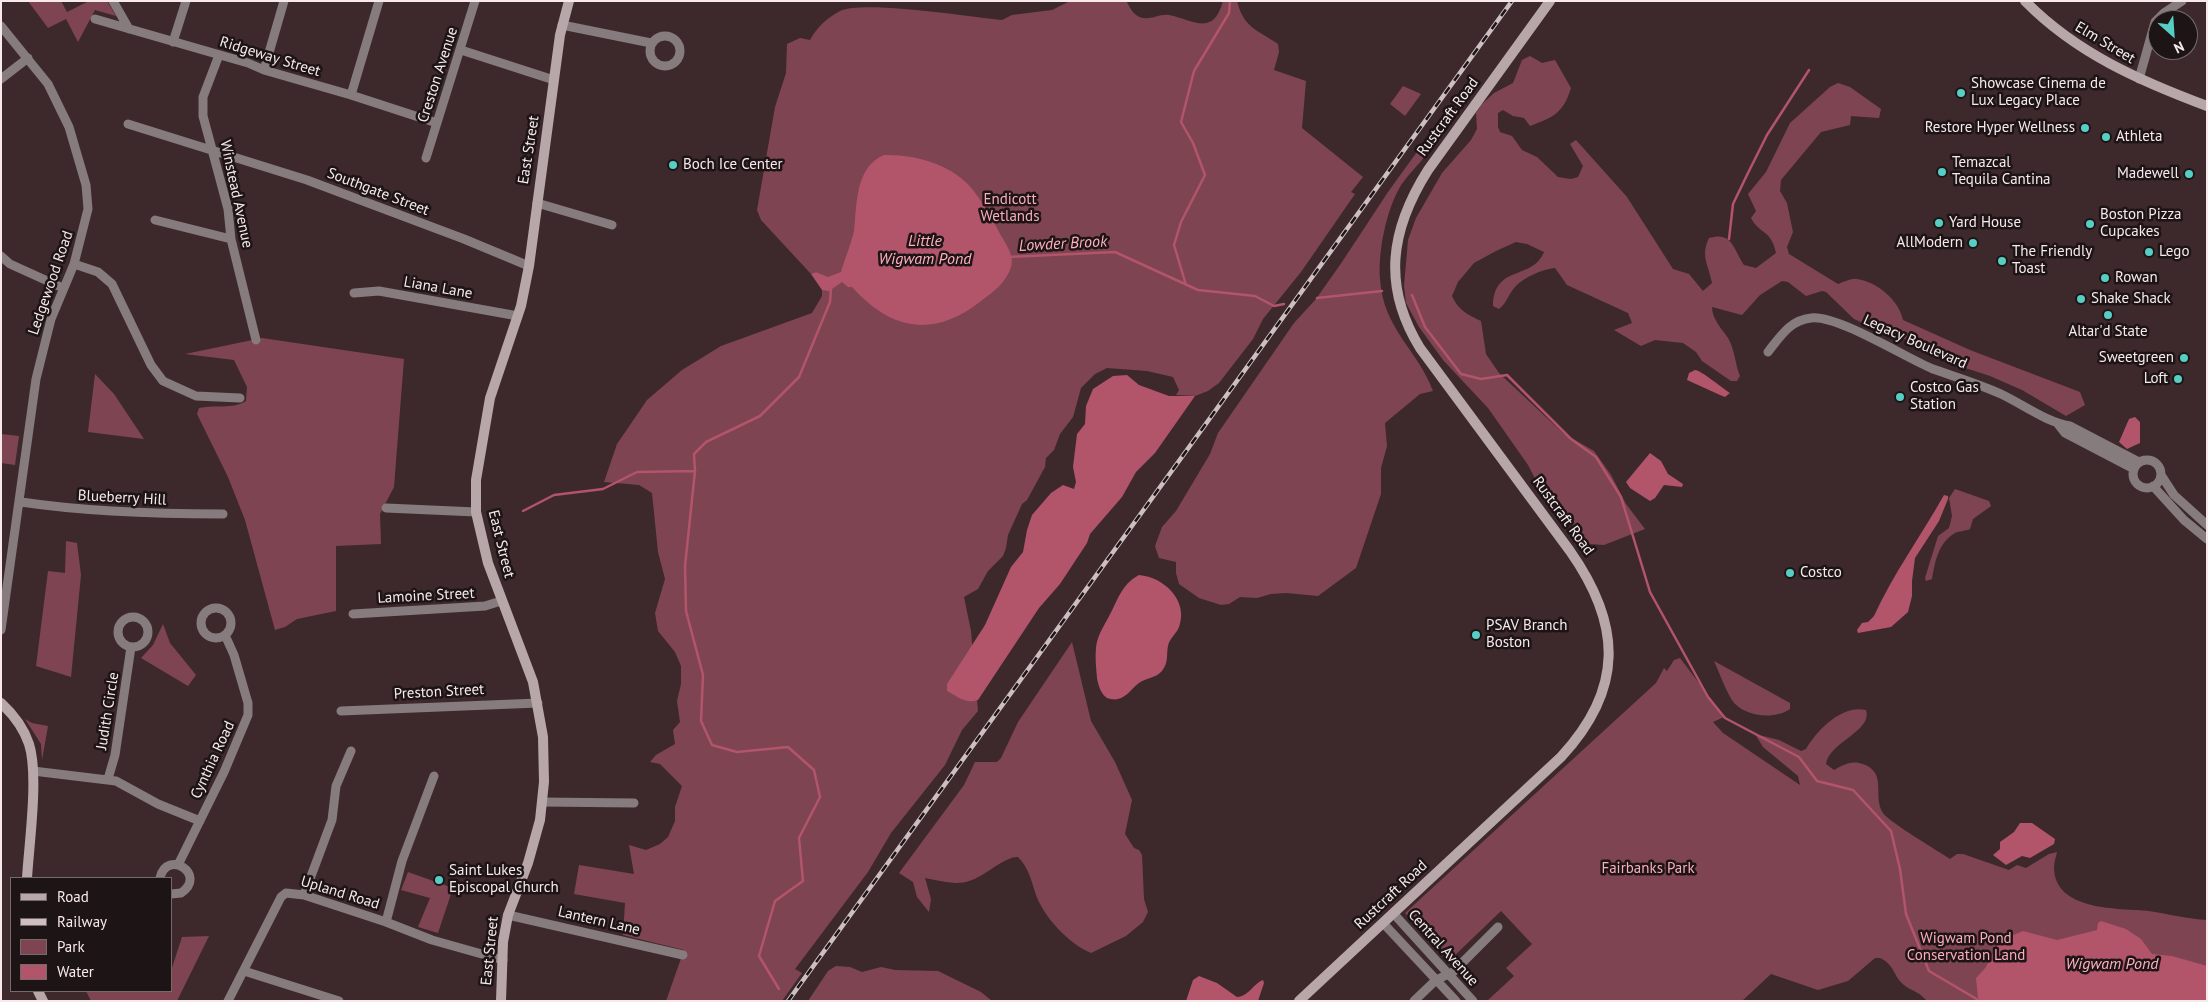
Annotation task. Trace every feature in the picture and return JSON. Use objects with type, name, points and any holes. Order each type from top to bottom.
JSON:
[{"type":"main road","name":"East Street","points":[[502,1001],[503,960],[508,915],[528,863],[540,820],[544,778],[543,737],[534,682],[501,601],[488,563],[476,512],[476,480],[490,398],[518,316],[529,266],[562,25],[569,1]]},
{"type":"main road","name":"Rustcraft Road","points":[[1299,1001],[1574,743],[1584,731],[1596,709],[1608,670],[1607,629],[1602,609],[1592,584],[1570,551],[1420,348],[1406,321],[1395,280],[1398,234],[1412,196],[1433,163],[1550,1]]},
{"type":"main road","name":"Elm Street","points":[[2025,1],[2070,40],[2100,60],[2139,79],[2207,106]]},
{"type":"main road","points":[[1,704],[21,727],[29,745],[33,771],[27,877]]},
{"type":"street","points":[[114,1],[129,29]]},
{"type":"street","points":[[173,42],[186,1]]},
{"type":"street","points":[[264,70],[284,1]]},
{"type":"street","points":[[351,95],[379,1]]},
{"type":"street","name":"Creston Avenue","points":[[426,158],[475,1]]},
{"type":"street","points":[[2139,79],[2155,22],[2164,13],[2182,1]]},
{"type":"street","name":"Ridgeway Street","points":[[95,19],[248,63],[264,70],[351,95],[436,123]]},
{"type":"street","points":[[562,25],[651,43]]},
{"type":"street","name":"Ledgewood Road","points":[[1,26],[48,84],[69,127],[86,185],[88,209],[74,264],[51,319],[36,379],[1,630]]},
{"type":"street","points":[[461,50],[554,80]]},
{"type":"street","name":"Winstead Avenue","points":[[219,55],[203,97],[203,116],[228,209],[231,239],[256,340]]},
{"type":"street","points":[[1,79],[28,58]]},
{"type":"street","name":"Southgate Street","points":[[128,124],[307,180],[464,239],[529,266]]},
{"type":"street","points":[[537,203],[612,225]]},
{"type":"street","points":[[155,220],[231,239]]},
{"type":"street","points":[[1,256],[10,264],[63,288]]},
{"type":"street","points":[[74,264],[98,272],[112,284],[151,365],[163,381],[196,396],[240,398]]},
{"type":"street","name":"Liana Lane","points":[[354,293],[380,291],[518,316]]},
{"type":"street","name":"Legacy Boulevard","points":[[1768,352],[1786,329],[1796,322],[1811,318],[1829,319],[1922,363],[2002,394],[2058,424],[2070,426],[2136,466]]},
{"type":"street","points":[[2161,475],[2153,486],[2146,487],[2139,485],[2134,478],[2136,466],[2146,460],[2153,461],[2159,466],[2161,475],[2174,495],[2207,525]]},
{"type":"street","points":[[2153,486],[2184,520],[2207,539]]},
{"type":"street","name":"Blueberry Hill","points":[[20,502],[72,509],[144,514],[223,514]]},
{"type":"street","points":[[386,508],[476,512]]},
{"type":"street","name":"Lamoine Street","points":[[352,614],[485,606],[501,601]]},
{"type":"street","name":"Cynthia Road","points":[[161,877],[165,869],[178,865],[244,730],[248,715],[248,703],[240,674],[225,635]]},
{"type":"street","name":"Judith Circle","points":[[108,779],[115,755],[131,647]]},
{"type":"street","name":"Preston Street","points":[[341,710],[538,703]]},
{"type":"street","points":[[304,895],[332,820],[336,786],[351,751]]},
{"type":"street","points":[[33,771],[108,779],[158,804],[200,821]]},
{"type":"street","points":[[386,922],[402,861],[434,776]]},
{"type":"street","points":[[542,802],[634,803]]},
{"type":"street","points":[[172,894],[181,893],[190,881],[187,871],[178,865]]},
{"type":"street","name":"Upland Road","points":[[228,1001],[281,896],[286,892],[304,895],[386,922],[432,940],[503,960]]},
{"type":"street","name":"Central Avenue","points":[[1393,913],[1473,1001]]},
{"type":"street","name":"Lantern Lane","points":[[508,915],[682,955]]},
{"type":"street","name":"Central Avenue","points":[[1383,923],[1456,1001]]},
{"type":"street","points":[[1414,1001],[1436,980],[1448,974],[1498,927]]},
{"type":"street","points":[[244,971],[339,1001]]},
{"type":"green space","points":[[28,1],[61,1],[67,12],[89,1],[107,1],[116,16],[95,10],[78,42],[66,19],[48,28]]},
{"type":"green space","name":"Endicott Wetlands","points":[[1070,1],[1126,1],[1139,17],[1148,18],[1169,15],[1194,22],[1208,23],[1219,12],[1223,1],[1237,1],[1247,23],[1278,44],[1279,52],[1274,70],[1306,81],[1302,128],[1363,177],[1351,192],[1355,194],[1301,272],[1263,319],[1253,339],[1219,383],[1208,391],[1195,396],[1176,395],[1179,390],[1173,377],[1147,371],[1107,368],[1095,374],[1081,388],[1073,417],[1060,434],[1054,450],[1046,458],[1045,467],[1027,500],[1022,504],[1008,535],[1003,556],[988,571],[978,589],[964,597],[971,631],[978,711],[962,730],[945,765],[891,833],[868,872],[795,969],[802,973],[782,1001],[666,1001],[684,950],[623,935],[625,903],[574,894],[579,865],[634,874],[629,845],[646,850],[660,844],[668,837],[675,821],[675,807],[682,786],[660,764],[650,762],[656,755],[675,744],[673,730],[680,722],[677,701],[681,684],[681,666],[675,652],[658,631],[655,613],[665,579],[658,552],[652,493],[639,485],[604,482],[617,444],[647,400],[682,370],[721,346],[812,313],[822,296],[822,276],[816,272],[811,274],[761,220],[757,210],[775,107],[786,73],[787,44],[800,38],[810,40],[819,27],[831,17],[840,11],[853,8],[894,8],[1002,20],[1012,15],[1052,10]]},
{"type":"green space","points":[[1530,56],[1542,63],[1555,60],[1571,88],[1568,97],[1561,109],[1551,117],[1530,126],[1524,118],[1513,116],[1503,110],[1498,113],[1500,132],[1512,136],[1522,150],[1537,157],[1558,177],[1571,179],[1578,177],[1583,166],[1570,144],[1576,140],[1627,197],[1673,269],[1689,274],[1703,291],[1712,283],[1705,256],[1706,244],[1709,238],[1717,236],[1727,239],[1731,242],[1744,265],[1756,268],[1776,253],[1771,240],[1751,218],[1756,211],[1748,194],[1766,172],[1790,123],[1830,87],[1838,83],[1850,87],[1881,109],[1879,118],[1851,116],[1850,125],[1821,132],[1781,180],[1780,191],[1787,203],[1793,232],[1787,247],[1789,254],[1838,284],[1855,279],[1872,284],[1892,299],[1903,320],[1970,350],[2080,392],[2085,405],[2066,416],[2022,390],[1990,376],[1947,362],[1898,335],[1882,332],[1854,319],[1826,292],[1822,291],[1806,296],[1788,282],[1782,281],[1760,295],[1742,315],[1712,307],[1715,320],[1728,338],[1734,352],[1740,376],[1737,381],[1731,381],[1702,361],[1696,352],[1683,343],[1655,340],[1641,346],[1614,330],[1632,323],[1628,313],[1567,285],[1555,268],[1539,272],[1523,280],[1513,289],[1499,309],[1493,306],[1495,293],[1500,284],[1506,278],[1531,267],[1544,252],[1527,244],[1516,242],[1474,263],[1458,282],[1452,296],[1464,312],[1481,321],[1486,354],[1499,373],[1563,433],[1594,451],[1611,475],[1626,504],[1645,529],[1604,545],[1590,544],[1543,494],[1528,465],[1488,408],[1443,360],[1419,327],[1406,303],[1404,286],[1408,240],[1416,218],[1442,173],[1471,140],[1477,129],[1476,113],[1482,104],[1494,93],[1513,83],[1522,60]]},
{"type":"green space","points":[[1403,86],[1421,94],[1405,116],[1390,104]]},
{"type":"green space","points":[[1435,127],[1433,143],[1423,159],[1400,187],[1395,197],[1384,232],[1380,257],[1380,279],[1387,312],[1427,376],[1433,391],[1420,394],[1385,423],[1387,446],[1381,468],[1381,494],[1356,568],[1318,596],[1286,593],[1271,594],[1257,598],[1240,597],[1229,604],[1221,605],[1199,598],[1179,584],[1176,562],[1159,558],[1155,546],[1162,527],[1176,511],[1210,454],[1218,433],[1294,323],[1316,299],[1388,192]]},
{"type":"green space","points":[[262,338],[404,359],[394,487],[380,514],[381,544],[336,546],[336,611],[297,619],[285,627],[275,630],[245,520],[228,477],[197,414],[199,408],[241,404],[246,401],[247,387],[234,360],[185,354]]},
{"type":"green space","points":[[95,374],[114,394],[144,439],[88,432]]},
{"type":"green space","points":[[1,434],[19,436],[15,465],[1,463]]},
{"type":"green space","points":[[1955,489],[1989,501],[1991,506],[1973,519],[1970,529],[1955,533],[1949,537],[1941,547],[1932,579],[1926,581],[1925,578],[1938,536],[1949,528],[1952,516],[1949,498]]},
{"type":"green space","points":[[66,541],[77,543],[81,575],[71,677],[36,666],[48,571],[65,573]]},
{"type":"green space","points":[[163,624],[170,643],[196,675],[188,686],[141,658],[153,645]]},
{"type":"green space","points":[[1072,642],[1091,721],[1115,762],[1132,800],[1125,834],[1134,848],[1139,850],[1142,855],[1144,899],[1148,912],[1143,922],[1126,936],[1091,953],[1074,943],[1051,921],[1036,895],[1027,870],[1018,857],[1007,860],[975,879],[964,882],[947,882],[925,878],[931,899],[929,912],[917,897],[913,882],[899,873],[964,785],[975,762],[997,762],[1001,758],[1018,722]]},
{"type":"green space","points":[[1680,658],[1724,717],[1713,722],[1723,733],[1800,785],[1798,776],[1763,747],[1755,734],[1779,740],[1801,751],[1806,749],[1816,734],[1831,720],[1848,711],[1866,710],[1863,724],[1834,749],[1826,764],[1834,770],[1845,764],[1852,763],[1863,764],[1871,768],[1877,779],[1880,806],[1883,813],[1950,859],[1957,854],[1963,854],[2009,870],[2017,865],[2026,868],[2049,854],[2057,852],[2054,867],[2057,882],[2065,892],[2076,900],[2106,908],[2149,911],[2207,920],[2207,1001],[1927,1001],[1904,985],[1889,964],[1880,958],[1875,958],[1848,981],[1818,990],[1771,974],[1742,1001],[1487,1001],[1514,976],[1506,968],[1532,944],[1501,911],[1451,959],[1405,913],[1656,683],[1664,668],[1667,671],[1674,660]]},
{"type":"green space","points":[[1714,661],[1790,703],[1790,709],[1776,715],[1760,715],[1737,706],[1732,700]]},
{"type":"green space","points":[[25,719],[32,723],[48,726],[42,760],[41,744]]},
{"type":"green space","points":[[408,872],[453,888],[438,933],[418,927],[430,898],[401,890]]},
{"type":"green space","points":[[209,936],[177,1001],[91,1001],[86,992],[172,992],[172,968],[182,937]]},
{"type":"green space","points":[[836,966],[850,967],[862,972],[881,967],[895,970],[938,971],[981,992],[992,1001],[808,1001],[828,971]]},
{"type":"water","name":"Little Wigwam Pond","points":[[884,155],[921,159],[945,168],[965,181],[987,211],[1011,254],[1012,263],[1009,273],[999,287],[963,313],[946,321],[929,325],[897,320],[882,313],[867,302],[852,287],[848,287],[842,282],[829,291],[822,290],[811,274],[816,272],[828,277],[841,272],[854,231],[857,199],[863,177],[868,168]]},
{"type":"water","points":[[1695,370],[1707,376],[1730,393],[1725,397],[1687,380],[1689,373]]},
{"type":"water","points":[[1127,375],[1139,385],[1169,396],[1195,396],[1155,453],[1136,472],[1122,497],[1090,534],[1087,543],[1060,584],[1039,608],[978,700],[970,701],[958,698],[947,691],[947,684],[985,625],[1011,567],[1023,552],[1032,515],[1051,493],[1063,485],[1074,489],[1076,482],[1073,467],[1077,434],[1085,424],[1086,406],[1093,389],[1113,376]]},
{"type":"water","points":[[2135,417],[2140,422],[2140,443],[2127,449],[2119,442],[2129,419]]},
{"type":"water","points":[[1650,453],[1661,461],[1668,474],[1683,484],[1682,487],[1664,485],[1655,498],[1650,501],[1630,488],[1626,482]]},
{"type":"water","points":[[1944,495],[1948,496],[1948,499],[1939,521],[1915,558],[1912,596],[1908,612],[1891,627],[1858,633],[1857,630],[1862,623],[1868,622],[1874,616],[1898,570]]},
{"type":"water","points":[[1139,575],[1157,580],[1172,592],[1180,608],[1179,627],[1169,643],[1166,662],[1162,671],[1139,683],[1121,698],[1110,699],[1103,694],[1097,681],[1097,640],[1123,589]]},
{"type":"water","points":[[2020,823],[2032,823],[2055,839],[2054,844],[2030,858],[2022,856],[2006,865],[1993,855],[2000,849],[2000,842],[2014,832]]},
{"type":"water","name":"Wigwam Pond","points":[[2101,921],[2126,929],[2141,939],[2152,954],[2172,956],[2207,966],[2207,1001],[1981,1001],[1978,998],[1976,978],[1986,967],[1999,941],[2023,931],[2057,940],[2097,930],[2098,923]]},
{"type":"water","points":[[1199,976],[1217,983],[1237,997],[1245,994],[1263,980],[1264,983],[1258,1001],[1186,1001],[1193,980]]},
{"type":"waterway","points":[[1186,285],[1174,245],[1181,222],[1205,175],[1193,143],[1181,122],[1194,71],[1229,13],[1230,1]]},
{"type":"waterway","points":[[1729,239],[1733,204],[1767,135],[1809,70]]},
{"type":"waterway","name":"Lowder Brook","points":[[1008,257],[1115,252],[1198,290],[1255,296],[1274,306],[1284,304]]},
{"type":"waterway","points":[[695,471],[694,454],[706,442],[760,416],[799,377],[830,302],[831,288]]},
{"type":"waterway","name":"Lowder Brook","points":[[1317,298],[1382,291]]},
{"type":"waterway","points":[[1412,295],[1425,327],[1461,374],[1481,379],[1507,375],[1571,439],[1596,457],[1621,497],[1650,592],[1708,697],[1725,718],[1799,757],[1817,781],[1853,790],[1891,831],[1900,869],[1906,914],[1929,971],[1980,1001]]},
{"type":"waterway","points":[[523,511],[554,495],[603,489],[637,472],[695,471],[685,566],[686,611],[703,675],[701,721],[712,745],[737,752],[788,747],[814,770],[820,797],[799,838],[803,881],[775,901],[759,956],[779,989]]},
{"type":"railway","points":[[788,1001],[1512,1]]},
{"type":"place","name":"Showcase Cinema de Lux Legacy Place","points":[[1961,93]]},
{"type":"place","name":"Restore Hyper Wellness","points":[[2085,128]]},
{"type":"place","name":"Athleta","points":[[2106,137]]},
{"type":"place","name":"Boch Ice Center","points":[[673,165]]},
{"type":"place","name":"Temazcal Tequila Cantina","points":[[1942,172]]},
{"type":"place","name":"Madewell","points":[[2189,174]]},
{"type":"place","name":"Yard House","points":[[1939,223]]},
{"type":"place","name":"Boston Pizza Cupcakes","points":[[2090,224]]},
{"type":"place","name":"AllModern","points":[[1973,243]]},
{"type":"place","name":"Lego","points":[[2149,252]]},
{"type":"place","name":"The Friendly Toast","points":[[2002,261]]},
{"type":"place","name":"Rowan","points":[[2105,278]]},
{"type":"place","name":"Shake Shack","points":[[2081,299]]},
{"type":"place","name":"Altar'd State","points":[[2108,315]]},
{"type":"place","name":"Sweetgreen","points":[[2184,358]]},
{"type":"place","name":"Loft","points":[[2178,379]]},
{"type":"place","name":"Costco Gas Station","points":[[1900,397]]},
{"type":"place","name":"Costco","points":[[1790,573]]},
{"type":"place","name":"PSAV Branch Boston","points":[[1476,635]]},
{"type":"place","name":"Saint Lukes Episcopal Church","points":[[439,880]]},
{"type":"park label","name":"Fairbanks Park","points":[[1648,869]]},
{"type":"park label","name":"Wigwam Pond Conservation Land","points":[[1966,948]]}]
